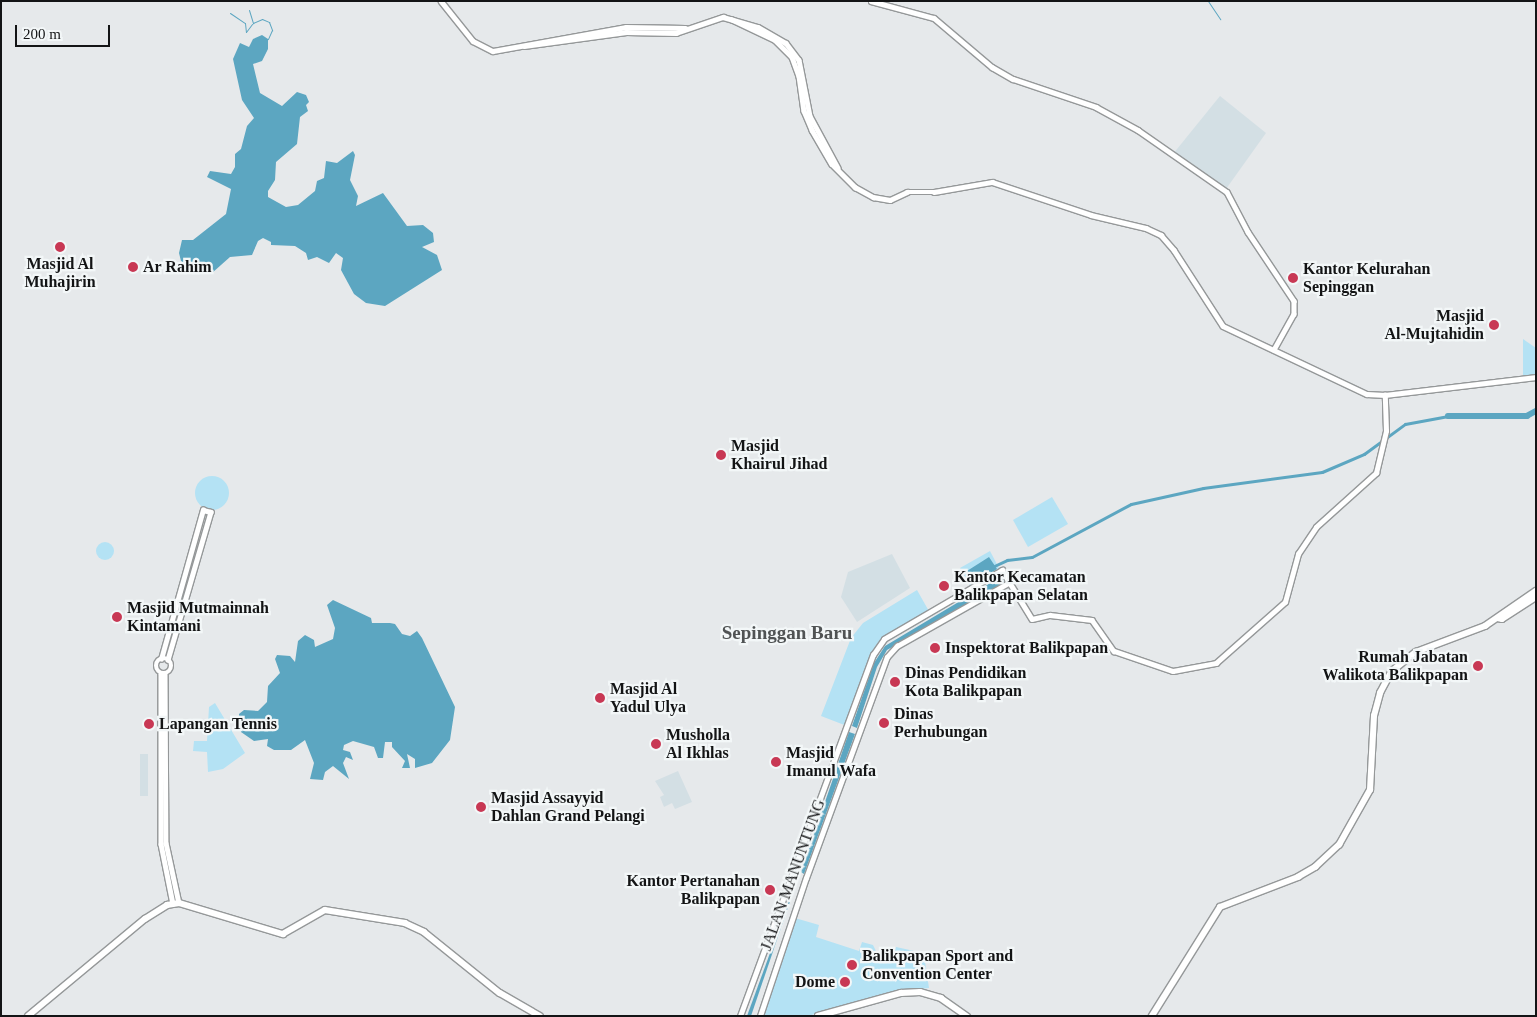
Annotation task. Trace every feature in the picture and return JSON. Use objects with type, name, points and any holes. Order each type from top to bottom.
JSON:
[{"type":"highway","points":[[1152,1016],[1220,908],[1298,877],[1315,867],[1339,845],[1368,795],[1373,721],[1380,693],[1391,672],[1416,652],[1473,632],[1498,618],[1536,591]]},
{"type":"highway","points":[[1498,618],[1502,619],[1536,597]]},
{"type":"highway","points":[[28,1016],[145,919],[176,904],[283,934],[325,910],[405,923],[424,932],[500,993],[540,1016]]},
{"type":"highway","points":[[818,1016],[901,993],[920,992],[941,998],[967,1016]]},
{"type":"street","points":[[441,1],[476,44],[493,51],[626,32],[676,33],[694,25],[723,17],[768,31],[792,48],[804,77],[810,116],[839,169],[858,190],[890,200],[907,192],[934,192],[974,183],[998,183],[1091,215],[1146,228],[1160,235],[1174,250],[1223,326],[1363,393],[1385,395],[1536,377]]},
{"type":"street","points":[[871,1],[934,18],[992,68],[1013,79],[1096,107],[1138,130],[1227,192],[1248,232],[1294,301],[1294,314],[1274,350]]},
{"type":"street","points":[[760,1016],[806,878],[886,658],[897,646],[1010,581],[1032,619],[1050,614],[1092,620],[1114,651],[1173,671],[1210,665],[1285,602],[1290,590],[1295,564],[1304,545],[1316,527],[1373,476],[1384,444],[1386,431],[1385,395]]},
{"type":"street","points":[[163,674],[172,668],[168,660],[211,512],[203,510],[161,659],[156,667],[163,674],[163,842],[176,904]]},
{"type":"street","name":"JALAN MANUNTUNG","points":[[740,1016],[876,648],[895,632],[1004,572],[1010,581]]},
{"type":"street","points":[[161,659],[168,660]]},
{"type":"shaded area","points":[[262,35],[268,39],[268,49],[262,61],[253,64],[260,93],[282,106],[297,92],[306,95],[309,102],[306,105],[308,111],[300,117],[297,144],[276,162],[275,180],[268,191],[268,197],[286,207],[298,205],[315,191],[317,181],[324,178],[326,161],[337,163],[353,151],[355,155],[350,180],[358,196],[356,206],[383,193],[407,226],[423,225],[433,233],[434,242],[422,247],[437,255],[442,270],[385,306],[366,303],[354,294],[341,270],[343,258],[336,253],[329,263],[317,257],[308,260],[306,253],[295,246],[271,245],[271,242],[263,238],[258,241],[252,255],[230,257],[212,273],[198,272],[181,261],[179,253],[182,240],[193,240],[226,214],[231,189],[207,177],[210,171],[231,174],[235,167],[235,154],[241,149],[247,126],[254,118],[242,100],[233,59],[240,43],[249,47],[253,39]]},
{"type":"shaded area","points":[[1220,96],[1266,133],[1226,189],[1173,154]]},
{"type":"shaded area","points":[[1523,339],[1536,348],[1536,375],[1523,377]]},
{"type":"shaded area","points":[[212,476],[224,481],[229,493],[224,505],[212,510],[200,505],[195,493],[200,481]]},
{"type":"shaded area","points":[[1052,497],[1068,524],[1028,547],[1013,520]]},
{"type":"shaded area","points":[[105,542],[111,545],[114,551],[111,557],[105,560],[99,557],[96,551],[99,545]]},
{"type":"shaded area","points":[[990,551],[1001,572],[972,589],[960,568]]},
{"type":"shaded area","points":[[892,554],[910,588],[857,622],[841,597],[848,572]]},
{"type":"shaded area","points":[[989,557],[997,569],[988,575],[985,570],[986,576],[982,579],[967,571]]},
{"type":"shaded area","points":[[1002,576],[1005,583],[887,650],[877,667],[857,728],[852,726],[874,663],[885,646]]},
{"type":"shaded area","points":[[917,590],[930,613],[878,646],[847,726],[821,716],[851,638],[863,623]]},
{"type":"shaded area","points":[[333,600],[371,618],[372,623],[395,624],[402,634],[410,636],[417,631],[422,638],[455,707],[450,740],[432,763],[415,768],[415,759],[407,754],[410,768],[402,768],[405,761],[392,747],[392,742],[385,742],[383,758],[378,758],[374,747],[353,741],[344,745],[343,750],[350,752],[353,760],[346,757],[343,763],[349,779],[333,766],[325,772],[323,780],[310,779],[314,763],[305,740],[291,750],[274,750],[267,746],[268,739],[254,741],[241,732],[239,714],[244,710],[258,711],[267,702],[268,686],[280,673],[275,659],[277,655],[290,656],[295,662],[298,641],[305,635],[314,640],[315,647],[333,639],[335,628],[327,605]]},
{"type":"shaded area","points":[[215,703],[245,753],[223,769],[208,772],[207,752],[193,751],[194,741],[207,741],[209,707]]},
{"type":"shaded area","points":[[849,732],[855,734],[804,874],[801,872]]},
{"type":"shaded area","points":[[140,754],[148,754],[148,796],[140,796]]},
{"type":"shaded area","points":[[678,771],[692,802],[675,809],[672,803],[664,807],[660,797],[664,795],[655,781]]},
{"type":"shaded area","points":[[796,882],[751,1016],[747,1016]]},
{"type":"shaded area","name":"Balikpapan Sport and Convention Center","points":[[795,918],[819,925],[816,937],[859,951],[862,942],[873,945],[877,953],[893,957],[896,947],[919,952],[925,962],[929,988],[890,992],[808,1016],[763,1016]]},
{"type":"waterway","points":[[1208,1],[1220,19]]},
{"type":"waterway","points":[[249,10],[253,23],[262,19],[269,22],[272,30],[268,39]]},
{"type":"waterway","points":[[230,13],[245,23],[246,32],[252,24]]},
{"type":"waterway","points":[[1448,416],[1527,416],[1536,411]]},
{"type":"waterway","points":[[992,567],[1007,560],[1032,557],[1131,504],[1203,488],[1322,472],[1364,454],[1405,424],[1448,416]]},
{"type":"place","name":"Masjid Al Muhajirin","points":[[60,247]]},
{"type":"place","name":"Ar Rahim","points":[[133,267]]},
{"type":"place","name":"Kantor Kelurahan Sepinggan","points":[[1293,278]]},
{"type":"place","name":"Masjid Al-Mujtahidin","points":[[1494,325]]},
{"type":"place","name":"Masjid Khairul Jihad","points":[[721,455]]},
{"type":"place","name":"Kantor Kecamatan Balikpapan Selatan","points":[[944,586]]},
{"type":"place","name":"Masjid Mutmainnah Kintamani","points":[[117,617]]},
{"type":"place","name":"Inspektorat Balikpapan","points":[[935,648]]},
{"type":"place","name":"Rumah Jabatan Walikota Balikpapan","points":[[1478,666]]},
{"type":"place","name":"Dinas Pendidikan Kota Balikpapan","points":[[895,682]]},
{"type":"place","name":"Masjid Al Yadul Ulya","points":[[600,698]]},
{"type":"place","name":"Dinas Perhubungan","points":[[884,723]]},
{"type":"place","name":"Lapangan Tennis","points":[[149,724]]},
{"type":"place","name":"Musholla Al Ikhlas","points":[[656,744]]},
{"type":"place","name":"Masjid Imanul Wafa","points":[[776,762]]},
{"type":"place","name":"Masjid Assayyid Dahlan Grand Pelangi","points":[[481,807]]},
{"type":"place","name":"Kantor Pertanahan Balikpapan","points":[[770,890]]},
{"type":"place","name":"Balikpapan Sport and Convention Center","points":[[852,965]]},
{"type":"place","name":"Dome","points":[[845,982]]},
{"type":"district","name":"Sepinggan Baru","points":[[787,633]]}]
